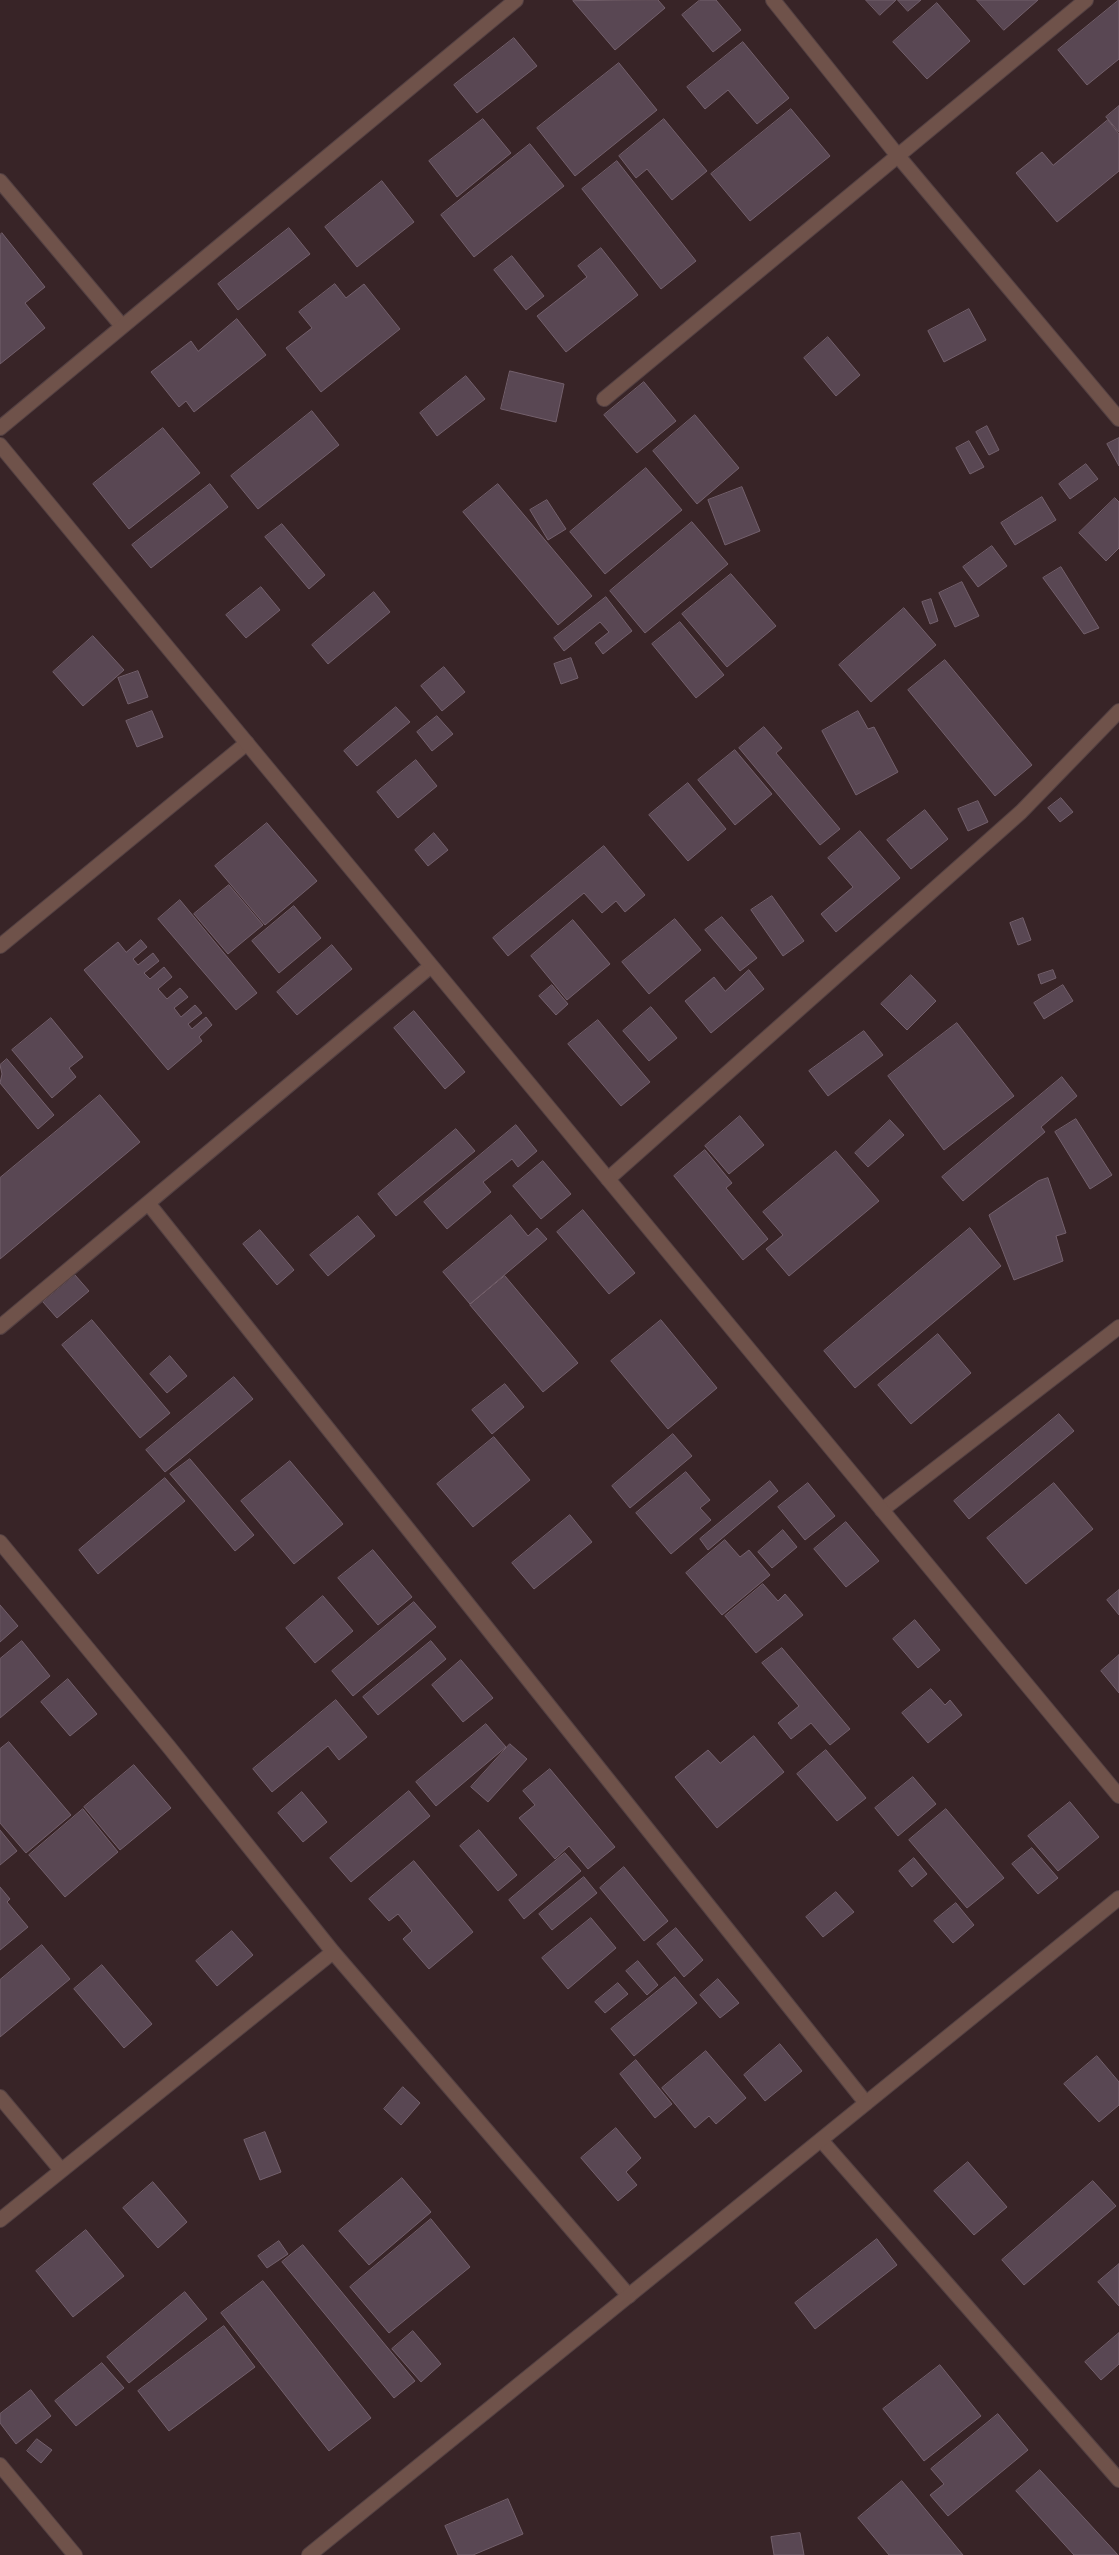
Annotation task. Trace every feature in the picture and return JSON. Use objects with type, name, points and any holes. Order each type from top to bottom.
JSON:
[{"type":"street","points":[[0,428],[516,0]]},
{"type":"street","points":[[773,0],[898,156],[1119,418]]},
{"type":"street","points":[[604,399],[1086,0]]},
{"type":"street","points":[[0,181],[122,326]]},
{"type":"street","points":[[0,445],[1119,1796]]},
{"type":"street","points":[[608,1180],[1021,812],[1119,711]]},
{"type":"street","points":[[0,946],[247,743]]},
{"type":"street","points":[[0,1327],[431,966]]},
{"type":"street","points":[[148,1203],[866,2103]]},
{"type":"street","points":[[882,1510],[1119,1327]]},
{"type":"street","points":[[0,1542],[169,1747],[333,1952],[629,2296]]},
{"type":"street","points":[[309,2555],[1119,1898]]},
{"type":"street","points":[[0,2220],[333,1952]]},
{"type":"street","points":[[0,2097],[61,2170]]},
{"type":"street","points":[[821,2140],[1119,2480]]},
{"type":"street","points":[[0,2465],[75,2555]]},
{"type":"building","points":[[658,0],[665,8],[615,50],[573,1]]},
{"type":"building","points":[[700,0],[716,0],[741,30],[713,52],[682,15]]},
{"type":"building","points":[[866,0],[896,0],[880,15]]},
{"type":"building","points":[[898,0],[921,0],[908,11]]},
{"type":"building","points":[[977,0],[1038,0],[1004,30]]},
{"type":"building","points":[[1119,0],[1119,59],[1087,85],[1058,50]]},
{"type":"building","points":[[937,3],[970,41],[927,79],[893,42]]},
{"type":"building","points":[[514,38],[537,66],[477,113],[454,85]]},
{"type":"building","points":[[743,42],[789,98],[757,124],[728,90],[705,109],[687,87]]},
{"type":"building","points":[[619,63],[657,110],[575,176],[537,128]]},
{"type":"building","points":[[1119,106],[1119,132],[1106,117]]},
{"type":"building","points":[[791,109],[830,156],[750,221],[711,174]]},
{"type":"building","points":[[483,119],[511,153],[457,197],[429,161]]},
{"type":"building","points":[[664,119],[707,171],[672,200],[647,169],[636,178],[619,156]]},
{"type":"building","points":[[1108,120],[1119,134],[1119,171],[1057,222],[1016,173],[1042,152],[1053,165]]},
{"type":"building","points":[[530,144],[564,186],[474,257],[441,215]]},
{"type":"building","points":[[617,161],[696,261],[661,289],[582,189]]},
{"type":"building","points":[[382,181],[414,222],[357,267],[325,227]]},
{"type":"building","points":[[289,228],[310,254],[238,310],[218,284]]},
{"type":"building","points":[[2,233],[45,287],[25,303],[45,328],[0,364],[0,235]]},
{"type":"building","points":[[601,248],[638,295],[566,352],[537,316],[587,277],[578,266]]},
{"type":"building","points":[[512,256],[544,296],[526,310],[494,270]]},
{"type":"building","points":[[335,284],[346,298],[364,284],[400,329],[321,392],[286,348],[312,328],[299,312]]},
{"type":"building","points":[[969,309],[986,340],[944,362],[928,331]]},
{"type":"building","points":[[237,319],[266,355],[194,412],[186,401],[179,407],[151,372],[191,341],[198,351]]},
{"type":"building","points":[[828,337],[860,375],[836,396],[804,358]]},
{"type":"building","points":[[510,371],[564,384],[556,422],[501,409]]},
{"type":"building","points":[[466,376],[485,399],[437,436],[420,413]]},
{"type":"building","points":[[644,382],[676,421],[637,453],[604,415]]},
{"type":"building","points":[[312,411],[339,445],[258,509],[231,476]]},
{"type":"building","points":[[695,415],[739,468],[697,504],[653,451]]},
{"type":"building","points":[[987,426],[999,450],[989,455],[976,432]]},
{"type":"building","points":[[163,428],[200,473],[129,529],[93,484]]},
{"type":"building","points":[[1119,438],[1119,466],[1107,444]]},
{"type":"building","points":[[969,441],[984,467],[970,474],[956,448]]},
{"type":"building","points":[[1086,464],[1098,479],[1070,499],[1059,484]]},
{"type":"building","points":[[646,468],[682,510],[605,574],[570,532]]},
{"type":"building","points":[[210,484],[228,507],[151,568],[132,545]]},
{"type":"building","points":[[498,484],[592,596],[558,625],[463,512]]},
{"type":"building","points":[[742,487],[760,531],[725,545],[708,500]]},
{"type":"building","points":[[1042,497],[1056,520],[1015,545],[1001,523]]},
{"type":"building","points":[[1115,498],[1119,502],[1119,548],[1106,561],[1079,533]]},
{"type":"building","points":[[547,500],[566,529],[548,540],[530,510]]},
{"type":"building","points":[[692,522],[728,564],[645,633],[610,591]]},
{"type":"building","points":[[282,524],[325,575],[309,589],[265,537]]},
{"type":"building","points":[[992,546],[1007,566],[978,587],[963,567]]},
{"type":"building","points":[[1061,567],[1099,628],[1084,634],[1043,578]]},
{"type":"building","points":[[731,574],[776,626],[727,667],[682,614]]},
{"type":"building","points":[[962,582],[979,616],[955,627],[939,593]]},
{"type":"building","points":[[261,587],[280,610],[246,638],[226,615]]},
{"type":"building","points":[[374,592],[390,612],[328,664],[312,645]]},
{"type":"building","points":[[606,597],[632,631],[603,654],[595,643],[609,632],[600,622],[564,651],[554,638]]},
{"type":"building","points":[[931,599],[938,621],[930,624],[922,602]]},
{"type":"building","points":[[904,608],[936,645],[871,702],[839,665]]},
{"type":"building","points":[[680,622],[724,675],[696,698],[652,644]]},
{"type":"building","points":[[93,636],[124,670],[83,706],[53,672]]},
{"type":"building","points":[[571,658],[578,678],[561,684],[554,664]]},
{"type":"building","points":[[945,660],[1032,765],[995,796],[908,690]]},
{"type":"building","points":[[444,667],[465,692],[442,711],[421,686]]},
{"type":"building","points":[[138,671],[148,697],[128,704],[118,678]]},
{"type":"building","points":[[396,707],[410,722],[357,766],[344,751]]},
{"type":"building","points":[[152,711],[163,737],[137,747],[126,721]]},
{"type":"building","points":[[858,711],[868,729],[874,727],[898,772],[856,795],[822,731]]},
{"type":"building","points":[[437,716],[453,734],[432,751],[417,732]]},
{"type":"building","points":[[764,727],[782,748],[776,753],[840,829],[820,845],[739,748]]},
{"type":"building","points":[[735,750],[772,794],[735,825],[698,780]]},
{"type":"building","points":[[416,760],[437,786],[398,818],[377,792]]},
{"type":"building","points":[[688,783],[726,829],[688,861],[649,815]]},
{"type":"building","points":[[1061,798],[1073,812],[1060,822],[1048,808]]},
{"type":"building","points":[[978,801],[988,822],[968,831],[958,809]]},
{"type":"building","points":[[925,810],[948,839],[911,869],[887,840]]},
{"type":"building","points":[[267,823],[317,881],[265,925],[215,866]]},
{"type":"building","points":[[860,831],[900,878],[836,932],[821,914],[853,887],[828,858]]},
{"type":"building","points":[[434,833],[448,850],[428,866],[415,850]]},
{"type":"building","points":[[604,846],[645,895],[625,912],[616,901],[602,913],[584,893],[508,956],[493,938]]},
{"type":"building","points":[[229,885],[263,925],[228,954],[194,914]]},
{"type":"building","points":[[772,896],[804,941],[783,956],[751,910]]},
{"type":"building","points":[[180,900],[257,993],[236,1010],[158,919]]},
{"type":"building","points":[[294,906],[321,938],[279,973],[252,941]]},
{"type":"building","points":[[722,917],[757,958],[740,971],[705,930]]},
{"type":"building","points":[[1023,918],[1031,940],[1018,945],[1010,923]]},
{"type":"building","points":[[675,919],[701,950],[649,994],[622,962]]},
{"type":"building","points":[[573,920],[610,964],[567,1000],[531,956]]},
{"type":"building","points":[[141,940],[147,947],[133,959],[138,965],[153,953],[159,961],[144,973],[150,979],[164,967],[172,977],[158,989],[167,999],[180,988],[188,997],[174,1008],[181,1017],[195,1005],[202,1013],[188,1024],[192,1029],[206,1017],[212,1025],[199,1037],[202,1041],[168,1070],[84,970],[118,942],[126,952]]},
{"type":"building","points":[[332,945],[352,969],[297,1015],[277,992]]},
{"type":"building","points":[[749,970],[764,989],[711,1033],[685,1001],[714,977],[725,991]]},
{"type":"building","points":[[1053,970],[1056,978],[1041,984],[1038,975]]},
{"type":"building","points":[[911,975],[936,1001],[907,1030],[881,1004]]},
{"type":"building","points":[[552,985],[568,1004],[556,1015],[539,996]]},
{"type":"building","points":[[1063,985],[1073,1001],[1044,1019],[1034,1003]]},
{"type":"building","points":[[651,1007],[677,1038],[649,1061],[623,1031]]},
{"type":"building","points":[[414,1011],[465,1072],[445,1089],[394,1028]]},
{"type":"building","points":[[51,1018],[83,1057],[69,1068],[76,1077],[52,1098],[12,1050]]},
{"type":"building","points":[[598,1020],[650,1082],[621,1106],[568,1044]]},
{"type":"building","points":[[957,1023],[1014,1096],[944,1150],[888,1076]]},
{"type":"building","points":[[864,1031],[883,1055],[828,1096],[809,1071]]},
{"type":"building","points":[[7,1059],[54,1115],[38,1129],[0,1083],[2,1074],[0,1065]]},
{"type":"building","points":[[1062,1077],[1077,1096],[1041,1127],[1045,1132],[963,1201],[942,1177]]},
{"type":"building","points":[[100,1095],[140,1142],[0,1259],[0,1178]]},
{"type":"building","points":[[740,1116],[764,1145],[729,1174],[705,1146]]},
{"type":"building","points":[[1076,1119],[1112,1175],[1090,1189],[1055,1132]]},
{"type":"building","points":[[890,1120],[904,1135],[868,1167],[855,1153]]},
{"type":"building","points":[[516,1125],[537,1151],[518,1167],[512,1159],[483,1182],[491,1192],[447,1229],[424,1202]]},
{"type":"building","points":[[456,1129],[475,1151],[396,1216],[378,1194]]},
{"type":"building","points":[[705,1150],[732,1183],[726,1188],[768,1239],[743,1260],[674,1176]]},
{"type":"building","points":[[836,1151],[879,1201],[789,1276],[766,1249],[783,1235],[763,1212]]},
{"type":"building","points":[[543,1161],[571,1194],[541,1219],[513,1186]]},
{"type":"building","points":[[1048,1178],[1066,1233],[1056,1236],[1063,1261],[1014,1280],[989,1215],[1038,1181]]},
{"type":"building","points":[[583,1210],[635,1273],[609,1294],[557,1232]]},
{"type":"building","points":[[511,1215],[528,1236],[537,1228],[547,1239],[470,1304],[443,1272]]},
{"type":"building","points":[[358,1216],[375,1236],[328,1276],[310,1255]]},
{"type":"building","points":[[970,1228],[1001,1266],[855,1388],[824,1351]]},
{"type":"building","points":[[260,1230],[294,1270],[277,1285],[243,1244]]},
{"type":"building","points":[[75,1275],[89,1291],[57,1318],[43,1302]]},
{"type":"building","points":[[505,1276],[578,1363],[543,1392],[470,1305]]},
{"type":"building","points":[[92,1320],[170,1413],[140,1438],[62,1345]]},
{"type":"building","points":[[661,1320],[717,1388],[668,1429],[611,1361]]},
{"type":"building","points":[[938,1334],[971,1373],[911,1424],[878,1385]]},
{"type":"building","points":[[170,1356],[187,1376],[167,1393],[150,1374]]},
{"type":"building","points":[[234,1377],[253,1399],[165,1472],[146,1450]]},
{"type":"building","points":[[505,1384],[524,1407],[492,1434],[472,1410]]},
{"type":"building","points":[[1059,1414],[1074,1431],[969,1519],[954,1501]]},
{"type":"building","points":[[673,1434],[692,1456],[630,1508],[612,1486]]},
{"type":"building","points":[[494,1437],[530,1480],[473,1527],[437,1484]]},
{"type":"building","points":[[190,1459],[254,1535],[235,1551],[170,1474]]},
{"type":"building","points":[[290,1461],[343,1524],[294,1564],[241,1501]]},
{"type":"building","points":[[686,1472],[710,1500],[700,1508],[711,1520],[671,1554],[636,1513]]},
{"type":"building","points":[[165,1478],[185,1501],[98,1574],[79,1550]]},
{"type":"building","points":[[770,1481],[778,1491],[708,1550],[700,1539]]},
{"type":"building","points":[[808,1483],[835,1516],[805,1540],[778,1507]]},
{"type":"building","points":[[1054,1483],[1093,1529],[1026,1584],[987,1538]]},
{"type":"building","points":[[570,1515],[592,1542],[534,1589],[512,1563]]},
{"type":"building","points":[[846,1522],[879,1561],[846,1587],[814,1549]]},
{"type":"building","points":[[783,1530],[797,1547],[772,1568],[758,1552]]},
{"type":"building","points":[[725,1540],[740,1557],[749,1550],[770,1575],[722,1615],[686,1573]]},
{"type":"building","points":[[373,1550],[412,1597],[378,1625],[338,1578]]},
{"type":"building","points":[[763,1584],[778,1601],[785,1594],[803,1615],[756,1653],[725,1616]]},
{"type":"building","points":[[1119,1590],[1119,1615],[1107,1600]]},
{"type":"building","points":[[323,1596],[353,1631],[315,1663],[286,1628]]},
{"type":"building","points":[[414,1602],[436,1627],[353,1696],[332,1671]]},
{"type":"building","points":[[0,1605],[18,1626],[0,1642]]},
{"type":"building","points":[[915,1620],[940,1650],[918,1668],[893,1639]]},
{"type":"building","points":[[22,1641],[50,1676],[0,1718],[0,1659]]},
{"type":"building","points":[[431,1641],[446,1659],[378,1715],[363,1697]]},
{"type":"building","points":[[782,1648],[850,1729],[830,1745],[811,1723],[791,1739],[778,1723],[799,1706],[762,1663]]},
{"type":"building","points":[[1119,1655],[1119,1693],[1101,1671]]},
{"type":"building","points":[[461,1660],[493,1698],[463,1722],[432,1685]]},
{"type":"building","points":[[68,1679],[97,1714],[70,1736],[41,1702]]},
{"type":"building","points":[[931,1689],[945,1705],[950,1700],[962,1715],[928,1743],[902,1713]]},
{"type":"building","points":[[336,1700],[367,1737],[339,1760],[328,1746],[272,1792],[253,1769]]},
{"type":"building","points":[[486,1724],[506,1747],[436,1806],[416,1782]]},
{"type":"building","points":[[754,1736],[784,1772],[717,1828],[675,1777],[708,1750],[720,1763]]},
{"type":"building","points":[[9,1742],[71,1815],[26,1853],[0,1823],[0,1749]]},
{"type":"building","points":[[510,1744],[527,1759],[488,1802],[471,1787]]},
{"type":"building","points":[[826,1750],[866,1798],[837,1821],[797,1774]]},
{"type":"building","points":[[134,1765],[171,1808],[120,1850],[84,1807]]},
{"type":"building","points":[[550,1769],[615,1847],[588,1869],[569,1846],[555,1859],[519,1818],[535,1805],[523,1791]]},
{"type":"building","points":[[913,1777],[936,1804],[898,1836],[875,1808]]},
{"type":"building","points":[[409,1791],[430,1816],[351,1882],[330,1858]]},
{"type":"building","points":[[302,1792],[327,1822],[303,1842],[278,1813]]},
{"type":"building","points":[[1070,1802],[1099,1837],[1058,1871],[1028,1836]]},
{"type":"building","points":[[83,1809],[118,1852],[65,1897],[29,1855]]},
{"type":"building","points":[[946,1809],[1004,1878],[967,1908],[909,1840]]},
{"type":"building","points":[[0,1830],[17,1851],[0,1865]]},
{"type":"building","points":[[479,1830],[517,1875],[498,1891],[460,1846]]},
{"type":"building","points":[[1032,1848],[1058,1878],[1038,1894],[1012,1864]]},
{"type":"building","points":[[565,1853],[581,1871],[524,1919],[509,1900]]},
{"type":"building","points":[[914,1858],[927,1874],[912,1887],[899,1871]]},
{"type":"building","points":[[414,1861],[473,1932],[429,1969],[403,1939],[412,1931],[398,1914],[389,1921],[369,1899]]},
{"type":"building","points":[[624,1867],[668,1921],[644,1941],[600,1888]]},
{"type":"building","points":[[584,1877],[597,1893],[552,1930],[539,1914]]},
{"type":"building","points":[[0,1887],[10,1899],[7,1902],[28,1927],[0,1950]]},
{"type":"building","points":[[836,1892],[854,1912],[823,1937],[806,1917]]},
{"type":"building","points":[[956,1903],[974,1925],[953,1943],[934,1921]]},
{"type":"building","points":[[591,1918],[616,1948],[568,1989],[542,1958]]},
{"type":"building","points":[[676,1928],[703,1960],[684,1977],[657,1944]]},
{"type":"building","points":[[232,1931],[253,1955],[217,1986],[196,1961]]},
{"type":"building","points":[[42,1945],[70,1979],[0,2037],[0,1980]]},
{"type":"building","points":[[638,1961],[658,1985],[647,1995],[626,1971]]},
{"type":"building","points":[[102,1965],[152,2024],[124,2048],[74,1989]]},
{"type":"building","points":[[675,1977],[697,2003],[634,2056],[611,2029]]},
{"type":"building","points":[[718,1979],[739,2003],[720,2018],[700,1995]]},
{"type":"building","points":[[618,1983],[628,1994],[605,2013],[595,2002]]},
{"type":"building","points":[[780,2044],[802,2071],[765,2101],[744,2075]]},
{"type":"building","points":[[706,2051],[746,2098],[716,2124],[709,2116],[695,2128],[662,2088]]},
{"type":"building","points":[[1097,2056],[1119,2082],[1119,2105],[1099,2122],[1064,2084]]},
{"type":"building","points":[[636,2060],[672,2104],[655,2118],[620,2074]]},
{"type":"building","points":[[403,2087],[420,2103],[401,2125],[384,2109]]},
{"type":"building","points":[[616,2128],[641,2158],[626,2172],[637,2185],[618,2201],[581,2158]]},
{"type":"building","points":[[265,2132],[281,2172],[260,2180],[244,2140]]},
{"type":"building","points":[[968,2162],[1007,2207],[974,2235],[934,2191]]},
{"type":"building","points":[[402,2178],[431,2212],[369,2265],[339,2231]]},
{"type":"building","points":[[1093,2181],[1116,2206],[1024,2285],[1002,2260]]},
{"type":"building","points":[[153,2182],[187,2222],[158,2248],[123,2208]]},
{"type":"building","points":[[431,2219],[470,2267],[389,2333],[350,2287]]},
{"type":"building","points":[[86,2230],[124,2276],[73,2317],[36,2271]]},
{"type":"building","points":[[877,2239],[897,2265],[815,2329],[795,2303]]},
{"type":"building","points":[[279,2241],[288,2254],[267,2268],[258,2256]]},
{"type":"building","points":[[303,2245],[415,2381],[394,2398],[282,2262]]},
{"type":"building","points":[[1119,2264],[1119,2306],[1098,2282]]},
{"type":"building","points":[[263,2281],[371,2418],[329,2451],[221,2313]]},
{"type":"building","points":[[185,2292],[207,2319],[129,2383],[107,2357]]},
{"type":"building","points":[[224,2326],[255,2367],[169,2431],[138,2391]]},
{"type":"building","points":[[413,2331],[441,2364],[421,2382],[392,2349]]},
{"type":"building","points":[[1119,2333],[1119,2364],[1101,2380],[1085,2362]]},
{"type":"building","points":[[102,2363],[124,2388],[76,2426],[55,2401]]},
{"type":"building","points":[[940,2365],[981,2416],[924,2461],[883,2409]]},
{"type":"building","points":[[31,2390],[51,2416],[16,2444],[0,2423],[0,2414]]},
{"type":"building","points":[[998,2414],[1028,2450],[948,2516],[930,2495],[944,2484],[931,2469]]},
{"type":"building","points":[[37,2439],[52,2450],[41,2463],[27,2451]]},
{"type":"building","points":[[1040,2470],[1118,2555],[1074,2555],[1016,2491]]},
{"type":"building","points":[[902,2481],[963,2555],[889,2555],[858,2518]]},
{"type":"building","points":[[508,2499],[523,2534],[473,2555],[458,2555],[445,2526]]},
{"type":"building","points":[[800,2533],[804,2555],[774,2555],[771,2537]]}]
